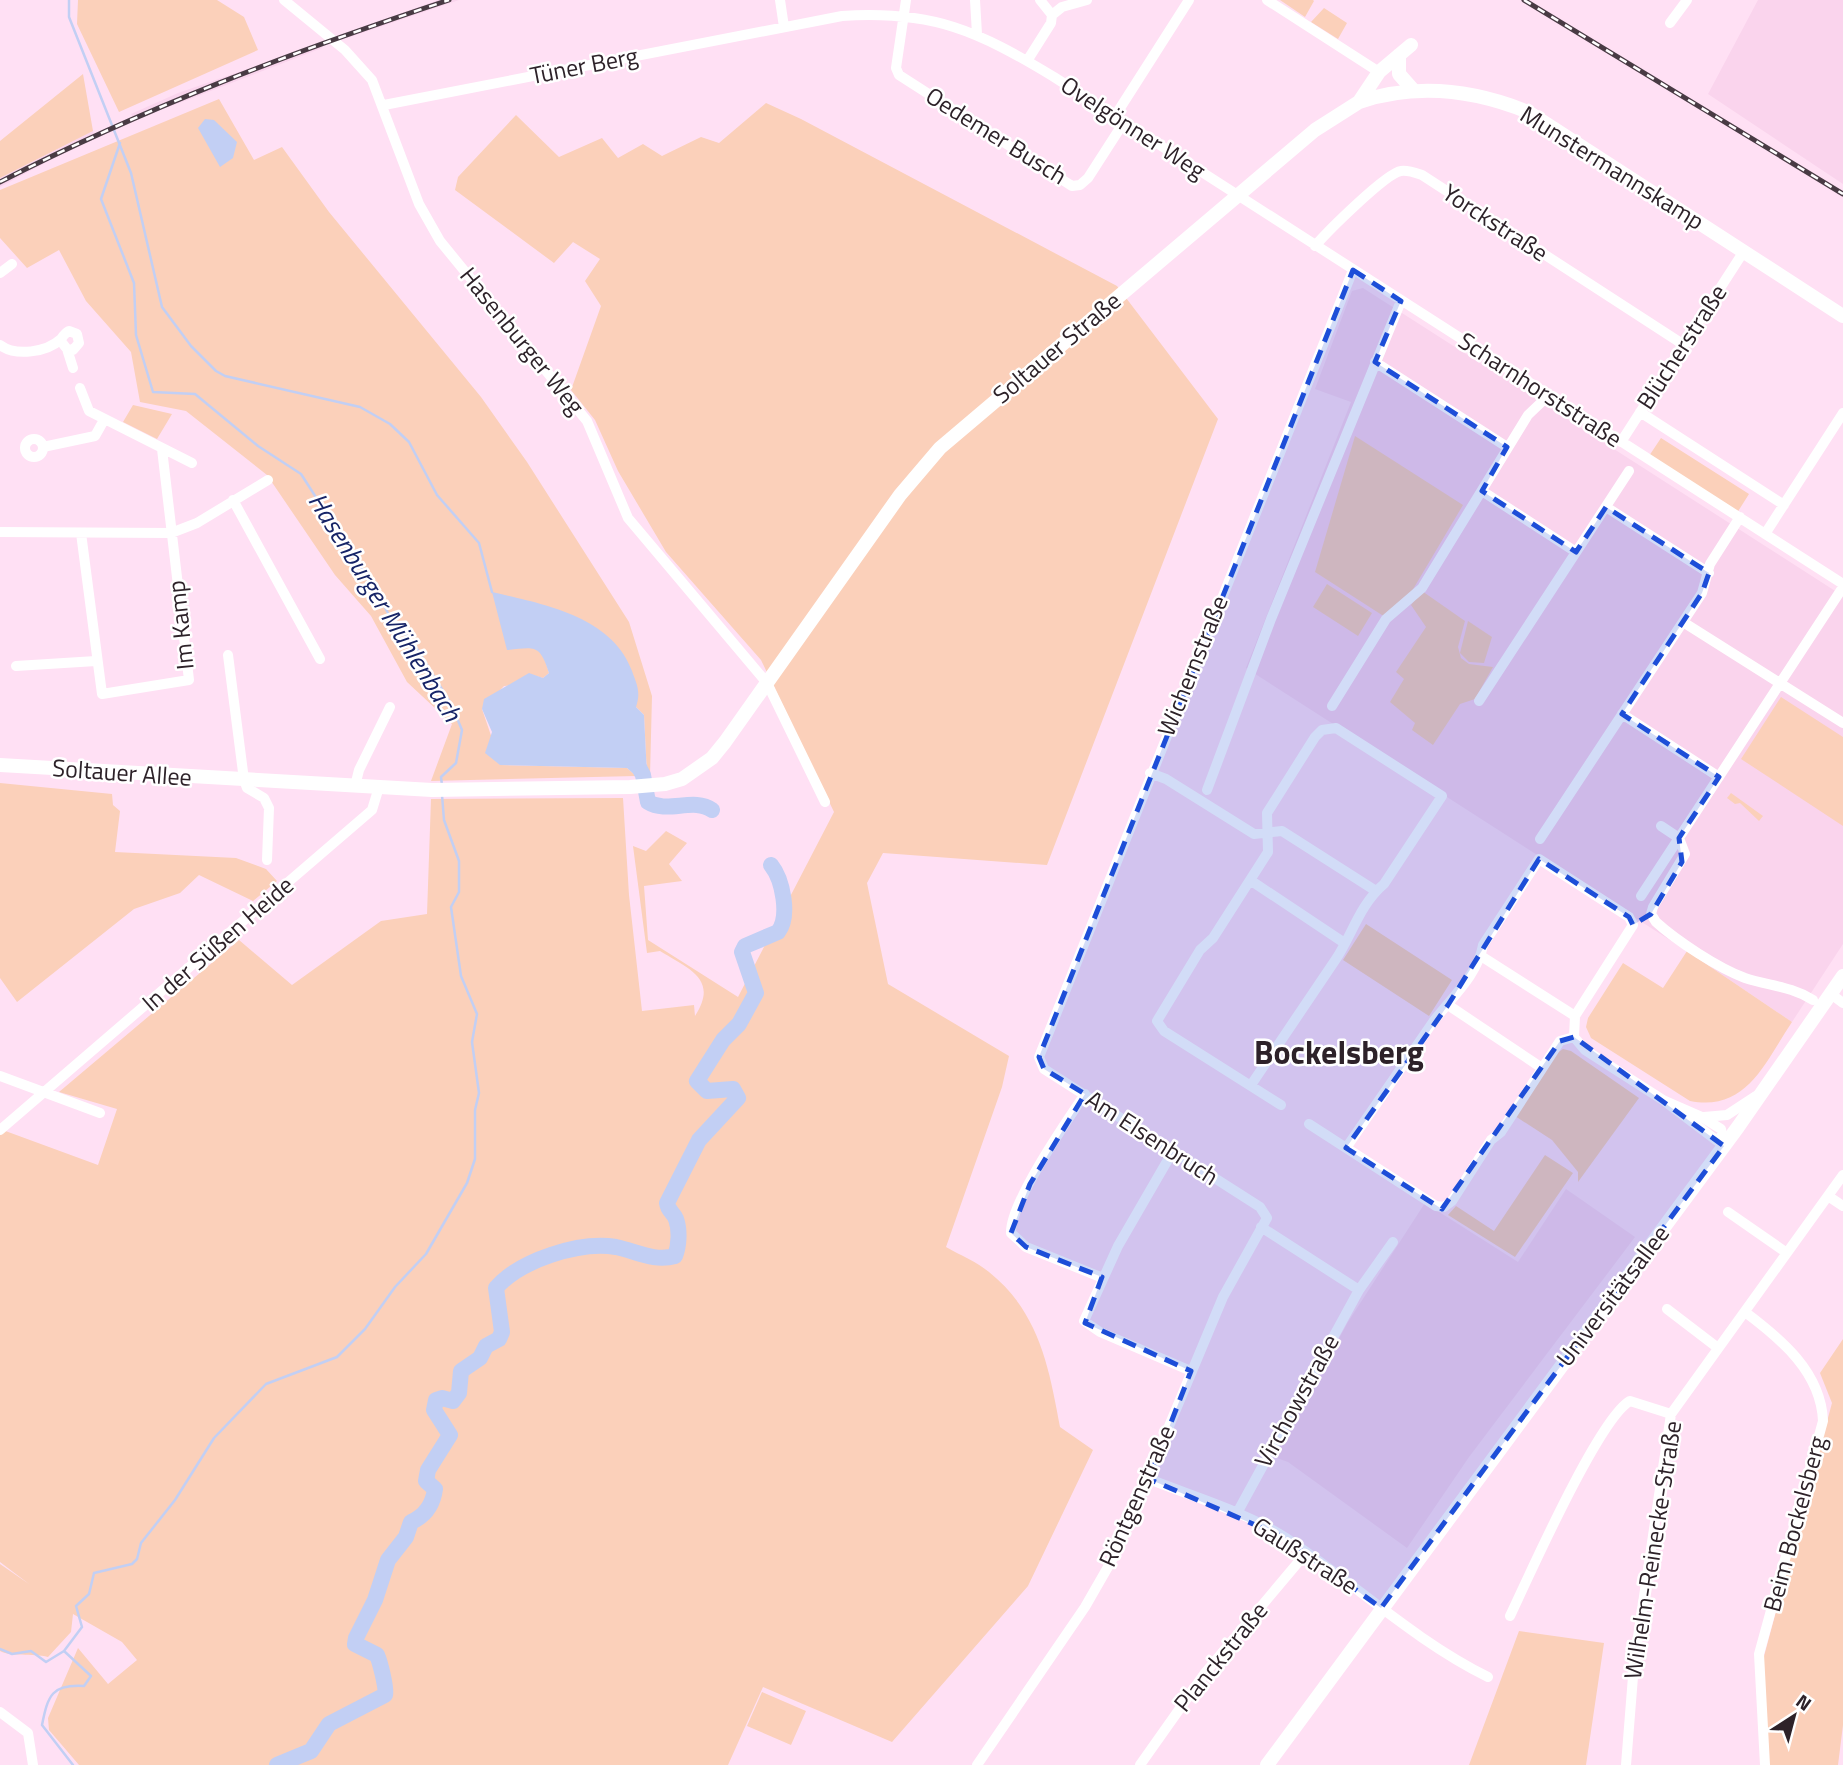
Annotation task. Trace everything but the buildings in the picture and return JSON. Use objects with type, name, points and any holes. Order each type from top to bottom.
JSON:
[{"type":"street","name":"Hasenburger Weg","points":[[284,0],[360,63],[384,105],[419,204],[440,241],[587,421],[617,496],[643,538],[766,683],[825,802]]},
{"type":"street","points":[[780,0],[785,27]]},
{"type":"street","points":[[903,15],[906,0]]},
{"type":"street","points":[[975,0],[977,34]]},
{"type":"street","points":[[1040,0],[1052,15]]},
{"type":"street","points":[[1027,61],[1051,23],[1052,15],[1062,7],[1087,0]]},
{"type":"street","points":[[1119,119],[1189,0]]},
{"type":"street","points":[[1266,0],[1375,76],[1377,96]]},
{"type":"street","points":[[1671,23],[1687,0]]},
{"type":"street","name":"Ovelgönner Weg","points":[[785,27],[842,16],[903,15],[936,19],[977,34],[1027,61],[1238,196]]},
{"type":"street","name":"Oedemer Busch","points":[[903,15],[896,68],[899,75],[1072,186],[1080,185],[1088,178],[1119,119]]},
{"type":"street","name":"Tüner Berg","points":[[384,105],[785,27]]},
{"type":"street","name":"Soltauer Straße","points":[[766,683],[900,495],[940,448],[1315,130],[1359,102],[1375,76],[1411,45]]},
{"type":"street","points":[[1399,58],[1399,74],[1414,90]]},
{"type":"street","name":"Soltauer Straße","points":[[1377,96],[1399,58]]},
{"type":"street","name":"Munstermannskamp","points":[[1359,102],[1414,90],[1479,95],[1528,112],[1843,316]]},
{"type":"street","name":"Yorckstraße","points":[[1315,246],[1387,178],[1403,170],[1412,172],[1422,175],[1684,345]]},
{"type":"street","name":"Scharnhorststraße","points":[[1238,196],[1843,585]]},
{"type":"street","name":"Blücherstraße","points":[[1621,442],[1744,251]]},
{"type":"street","points":[[0,273],[12,264]]},
{"type":"street","name":"Wichernstraße","points":[[1040,1063],[1039,1057],[1047,1032],[1353,270]]},
{"type":"street","points":[[1207,790],[1294,561],[1401,301]]},
{"type":"street","points":[[0,345],[9,352],[25,354],[61,340],[69,331],[79,337],[76,348],[66,349]]},
{"type":"street","points":[[61,340],[74,368]]},
{"type":"street","points":[[1375,362],[1507,447]]},
{"type":"street","points":[[80,388],[89,411],[192,463]]},
{"type":"street","points":[[1332,706],[1386,619],[1422,587],[1528,415],[1549,395]]},
{"type":"street","name":"Scharnhorststraße","points":[[1640,412],[1784,505]]},
{"type":"street","points":[[1765,534],[1843,413]]},
{"type":"street","points":[[43,447],[95,436],[104,420]]},
{"type":"street","points":[[162,449],[171,533]]},
{"type":"street","points":[[1479,701],[1629,471]]},
{"type":"street","points":[[0,532],[171,533],[197,523],[268,480]]},
{"type":"street","points":[[1482,491],[1576,552]]},
{"type":"street","points":[[233,500],[320,659]]},
{"type":"street","points":[[1606,507],[1709,573]]},
{"type":"street","points":[[1540,839],[1703,593],[1709,573],[1740,517]]},
{"type":"street","name":"Im Kamp","points":[[81,533],[102,694],[190,680],[171,533]]},
{"type":"street","points":[[1641,897],[1843,585]]},
{"type":"street","points":[[1683,622],[1843,723]]},
{"type":"street","points":[[228,655],[244,780],[247,788],[264,798],[269,808],[267,860]]},
{"type":"street","points":[[16,666],[96,661]]},
{"type":"street","name":"Soltauer Allee","points":[[0,765],[432,790],[650,786],[682,779],[712,758],[766,683]]},
{"type":"street","points":[[355,786],[359,770],[390,707]]},
{"type":"street","points":[[1622,714],[1719,778]]},
{"type":"street","points":[[1251,1085],[1342,951],[1343,942],[1376,891],[1384,884],[1442,796],[1336,728],[1322,730],[1315,737],[1267,813],[1268,852],[1213,938],[1200,950],[1157,1021],[1164,1031],[1281,1105]]},
{"type":"street","points":[[1150,773],[1166,779],[1254,834],[1282,831],[1376,891]]},
{"type":"street","name":"In der Süßen Heide","points":[[0,1130],[372,810],[379,787]]},
{"type":"street","points":[[1661,825],[1679,838],[1685,854],[1682,862],[1651,914],[1633,925],[1574,1016],[1574,1037],[1585,1050],[1663,1100],[1724,1146]]},
{"type":"street","points":[[1346,1148],[1439,1014],[1448,1006],[1481,956],[1483,945],[1539,859],[1629,917],[1633,925]]},
{"type":"street","points":[[1250,880],[1343,942]]},
{"type":"street","points":[[1651,914],[1661,927],[1728,969],[1745,978],[1787,986],[1813,1000]]},
{"type":"street","points":[[1481,956],[1574,1016]]},
{"type":"street","name":"Universitätsallee","points":[[1267,1765],[1765,1090],[1837,999],[1843,976]]},
{"type":"street","points":[[1448,1006],[1542,1068]]},
{"type":"street","points":[[1309,1124],[1436,1206],[1444,1207],[1452,1201],[1560,1041],[1574,1037]]},
{"type":"street","name":"Am Elsenbruch","points":[[1040,1063],[1265,1212]]},
{"type":"street","points":[[0,1076],[100,1113]]},
{"type":"street","name":"Universitätsallee","points":[[1702,1116],[1727,1115],[1765,1090]]},
{"type":"street","points":[[1085,1094],[1030,1184],[1015,1213],[1011,1233],[1035,1251],[1103,1278]]},
{"type":"street","points":[[1663,1100],[1702,1116],[1721,1129],[1724,1146]]},
{"type":"street","points":[[1173,1151],[1140,1205],[1103,1278],[1085,1323],[1191,1371]]},
{"type":"street","name":"Wilhelm-Reinecke-Straße","points":[[1626,1765],[1634,1664],[1671,1414],[1843,1175]]},
{"type":"street","points":[[1828,1195],[1843,1206]]},
{"type":"street","name":"Röntgenstraße","points":[[980,1764],[1093,1594],[1133,1518],[1191,1371],[1223,1297],[1267,1218],[1265,1212]]},
{"type":"street","points":[[1728,1213],[1787,1253]]},
{"type":"street","points":[[1261,1227],[1359,1290]]},
{"type":"street","name":"Virchowstraße","points":[[1237,1513],[1359,1290],[1392,1242]]},
{"type":"street","points":[[1667,1309],[1718,1348]]},
{"type":"street","name":"Beim Bockelsberg","points":[[1745,1312],[1779,1338],[1814,1383],[1822,1401],[1823,1421],[1759,1654],[1765,1765]]},
{"type":"street","points":[[1510,1616],[1557,1517],[1613,1417],[1630,1401],[1671,1414]]},
{"type":"street","name":"Gaußstraße","points":[[1149,1479],[1237,1513],[1283,1536],[1446,1655],[1488,1677]]},
{"type":"street","name":"Planckstraße","points":[[1140,1765],[1205,1673],[1306,1553]]},
{"type":"street","points":[[0,1712],[28,1733],[33,1765]]},
{"type":"highlighted area","points":[[1353,270],[1401,301],[1375,362],[1507,447],[1482,491],[1576,552],[1606,507],[1709,573],[1702,593],[1622,714],[1719,777],[1679,838],[1682,862],[1651,914],[1633,925],[1629,917],[1539,859],[1448,1005],[1346,1148],[1442,1209],[1560,1041],[1574,1037],[1724,1146],[1381,1608],[1283,1537],[1149,1479],[1191,1371],[1085,1323],[1102,1277],[1026,1247],[1011,1233],[1030,1184],[1085,1094],[1044,1069],[1039,1057]]},
{"type":"shaded area","points":[[78,0],[217,0],[244,17],[258,50],[119,112],[77,24]]},
{"type":"shaded area","points":[[438,0],[459,0],[346,38],[345,34]]},
{"type":"shaded area","points":[[1280,0],[1313,0],[1314,1],[1305,17]]},
{"type":"shaded area","points":[[1758,0],[1843,0],[1843,184],[1708,94]]},
{"type":"shaded area","points":[[1324,8],[1347,23],[1338,39],[1311,22]]},
{"type":"shaded area","points":[[320,44],[322,48],[182,102],[134,119],[131,114],[178,93]]},
{"type":"shaded area","points":[[83,74],[93,131],[0,178],[0,141]]},
{"type":"shaded area","points":[[219,99],[254,160],[282,147],[329,212],[481,397],[527,462],[629,622],[652,696],[650,776],[647,775],[644,715],[636,707],[533,647],[543,653],[549,673],[543,678],[529,674],[514,685],[504,686],[482,709],[501,765],[627,768],[636,776],[431,781],[452,724],[407,682],[371,616],[335,575],[267,475],[186,411],[140,402],[131,352],[86,301],[59,250],[27,268],[0,238],[0,190]]},
{"type":"shaded area","points":[[766,103],[1117,286],[1218,419],[1047,865],[883,853],[867,883],[888,984],[1009,1056],[1002,1087],[946,1247],[989,1272],[1020,1305],[1031,1323],[1046,1362],[1060,1427],[1093,1450],[1028,1586],[892,1742],[763,1687],[728,1765],[79,1765],[49,1730],[48,1718],[78,1648],[108,1684],[137,1660],[122,1642],[73,1614],[71,1632],[48,1657],[0,1651],[0,1564],[29,1584],[0,1562],[0,1129],[98,1165],[117,1109],[59,1092],[239,940],[292,985],[381,921],[427,914],[431,799],[623,798],[629,895],[642,1011],[694,1005],[695,1016],[704,993],[697,976],[660,951],[647,953],[633,846],[646,851],[666,831],[687,843],[669,864],[682,881],[644,886],[648,940],[738,997],[834,812],[761,660],[666,552],[618,471],[595,420],[571,390],[601,306],[585,281],[600,259],[573,242],[554,263],[455,190],[458,177],[516,115],[559,157],[602,138],[618,158],[643,144],[662,156],[701,137],[719,143]]},
{"type":"shaded area","points":[[93,131],[95,136],[0,187],[0,178]]},
{"type":"shaded area","points":[[1363,288],[1843,596],[1843,944],[1792,1022],[1687,951],[1246,668],[1351,402],[1315,389],[1352,291]]},
{"type":"shaded area","points":[[133,405],[172,414],[157,439],[123,422]]},
{"type":"shaded area","points":[[1355,436],[1463,505],[1412,591],[1385,617],[1315,572]]},
{"type":"shaded area","points":[[1661,438],[1749,494],[1737,513],[1649,456]]},
{"type":"shaded area","points":[[1327,584],[1372,613],[1358,636],[1313,607]]},
{"type":"shaded area","points":[[1422,591],[1465,621],[1458,647],[1461,658],[1469,664],[1493,667],[1475,699],[1460,704],[1433,745],[1412,730],[1415,723],[1390,702],[1404,679],[1396,672],[1426,627],[1411,605]]},
{"type":"shaded area","points":[[1468,621],[1492,637],[1484,663],[1469,662],[1460,653]]},
{"type":"shaded area","points":[[1781,697],[1843,737],[1843,826],[1741,759]]},
{"type":"shaded area","points":[[0,783],[112,794],[113,805],[120,811],[115,852],[236,858],[266,869],[277,881],[253,901],[199,875],[180,893],[134,909],[17,1002],[0,978]]},
{"type":"shaded area","points":[[1731,793],[1763,816],[1759,821],[1740,803],[1735,804],[1727,798]]},
{"type":"shaded area","points":[[1366,924],[1452,980],[1429,1016],[1343,960]]},
{"type":"shaded area","points":[[1687,951],[1792,1022],[1752,1081],[1726,1099],[1710,1102],[1690,1101],[1591,1038],[1586,1027],[1588,1018],[1623,963],[1663,988]]},
{"type":"shaded area","points":[[1563,1049],[1571,1051],[1639,1098],[1578,1182],[1578,1172],[1552,1140],[1515,1116],[1557,1053]]},
{"type":"shaded area","points":[[1545,1155],[1573,1173],[1515,1257],[1448,1215],[1456,1206],[1494,1231]]},
{"type":"shaded area","points":[[1566,1189],[1635,1237],[1469,1457],[1407,1548],[1288,1462],[1274,1457],[1348,1322],[1425,1203],[1518,1262]]},
{"type":"shaded area","points":[[1843,1339],[1843,1725],[1838,1765],[1769,1765],[1763,1660],[1832,1403],[1820,1373]]},
{"type":"shaded area","points":[[1519,1631],[1604,1643],[1586,1765],[1469,1765]]},
{"type":"shaded area","points":[[762,1692],[806,1711],[791,1745],[747,1726]]},
{"type":"water","points":[[205,119],[214,120],[237,142],[233,158],[220,167],[198,128]]},
{"type":"water","points":[[492,592],[574,615],[609,637],[622,652],[637,685],[636,707],[644,715],[647,775],[636,776],[627,768],[500,765],[485,753],[492,732],[482,709],[484,699],[529,673],[543,678],[549,673],[539,652],[530,648],[507,650]]},
{"type":"waterway","name":"Hasenburger Mühlenbach","points":[[69,0],[69,17],[131,173],[162,307],[191,346],[216,371],[225,376],[360,407],[390,424],[409,442],[437,495],[479,543],[492,592]]},
{"type":"waterway","name":"Hasenburger Mühlenbach","points":[[120,143],[101,199],[134,283],[136,335],[153,392],[195,394],[258,446],[301,474],[393,622],[412,641],[451,704],[462,730],[456,763],[441,777],[442,785]]},
{"type":"waterway","name":"Hasenburger Mühlenbach","points":[[634,758],[643,775],[648,802],[663,806],[697,805],[712,810]]},
{"type":"waterway","name":"Hasenburger Mühlenbach","points":[[64,1651],[82,1627],[76,1606],[89,1594],[94,1573],[132,1564],[137,1559],[141,1543],[175,1500],[214,1438],[266,1384],[337,1357],[365,1329],[395,1287],[426,1254],[467,1183],[475,1159],[475,1110],[479,1093],[472,1042],[477,1014],[461,976],[451,907],[459,892],[459,861],[444,820],[442,795]]},
{"type":"waterway","name":"Hasenburger Mühlenbach","points":[[277,1765],[311,1751],[329,1724],[385,1695],[377,1655],[355,1644],[356,1638],[375,1600],[388,1560],[406,1537],[411,1522],[428,1509],[432,1500],[435,1489],[426,1481],[428,1470],[450,1435],[434,1410],[436,1400],[442,1398],[453,1401],[459,1393],[461,1371],[480,1358],[486,1346],[499,1339],[502,1332],[496,1288],[535,1261],[585,1247],[616,1247],[652,1257],[675,1256],[678,1228],[667,1203],[699,1140],[738,1098],[733,1089],[707,1091],[697,1081],[723,1040],[739,1024],[756,993],[742,952],[745,946],[778,932],[784,917],[782,889],[771,865]]},
{"type":"waterway","points":[[0,1649],[12,1654],[31,1651],[46,1662],[64,1651]]},
{"type":"waterway","name":"Hasenburger Mühlenbach","points":[[64,1651],[91,1676],[84,1686],[65,1687],[53,1694],[42,1725],[73,1765]]},
{"type":"railway","points":[[0,182],[109,130],[221,82],[449,0]]},
{"type":"railway","points":[[1524,0],[1843,194]]},
{"type":"district","name":"Bockelsberg","points":[[1339,1053]]}]
